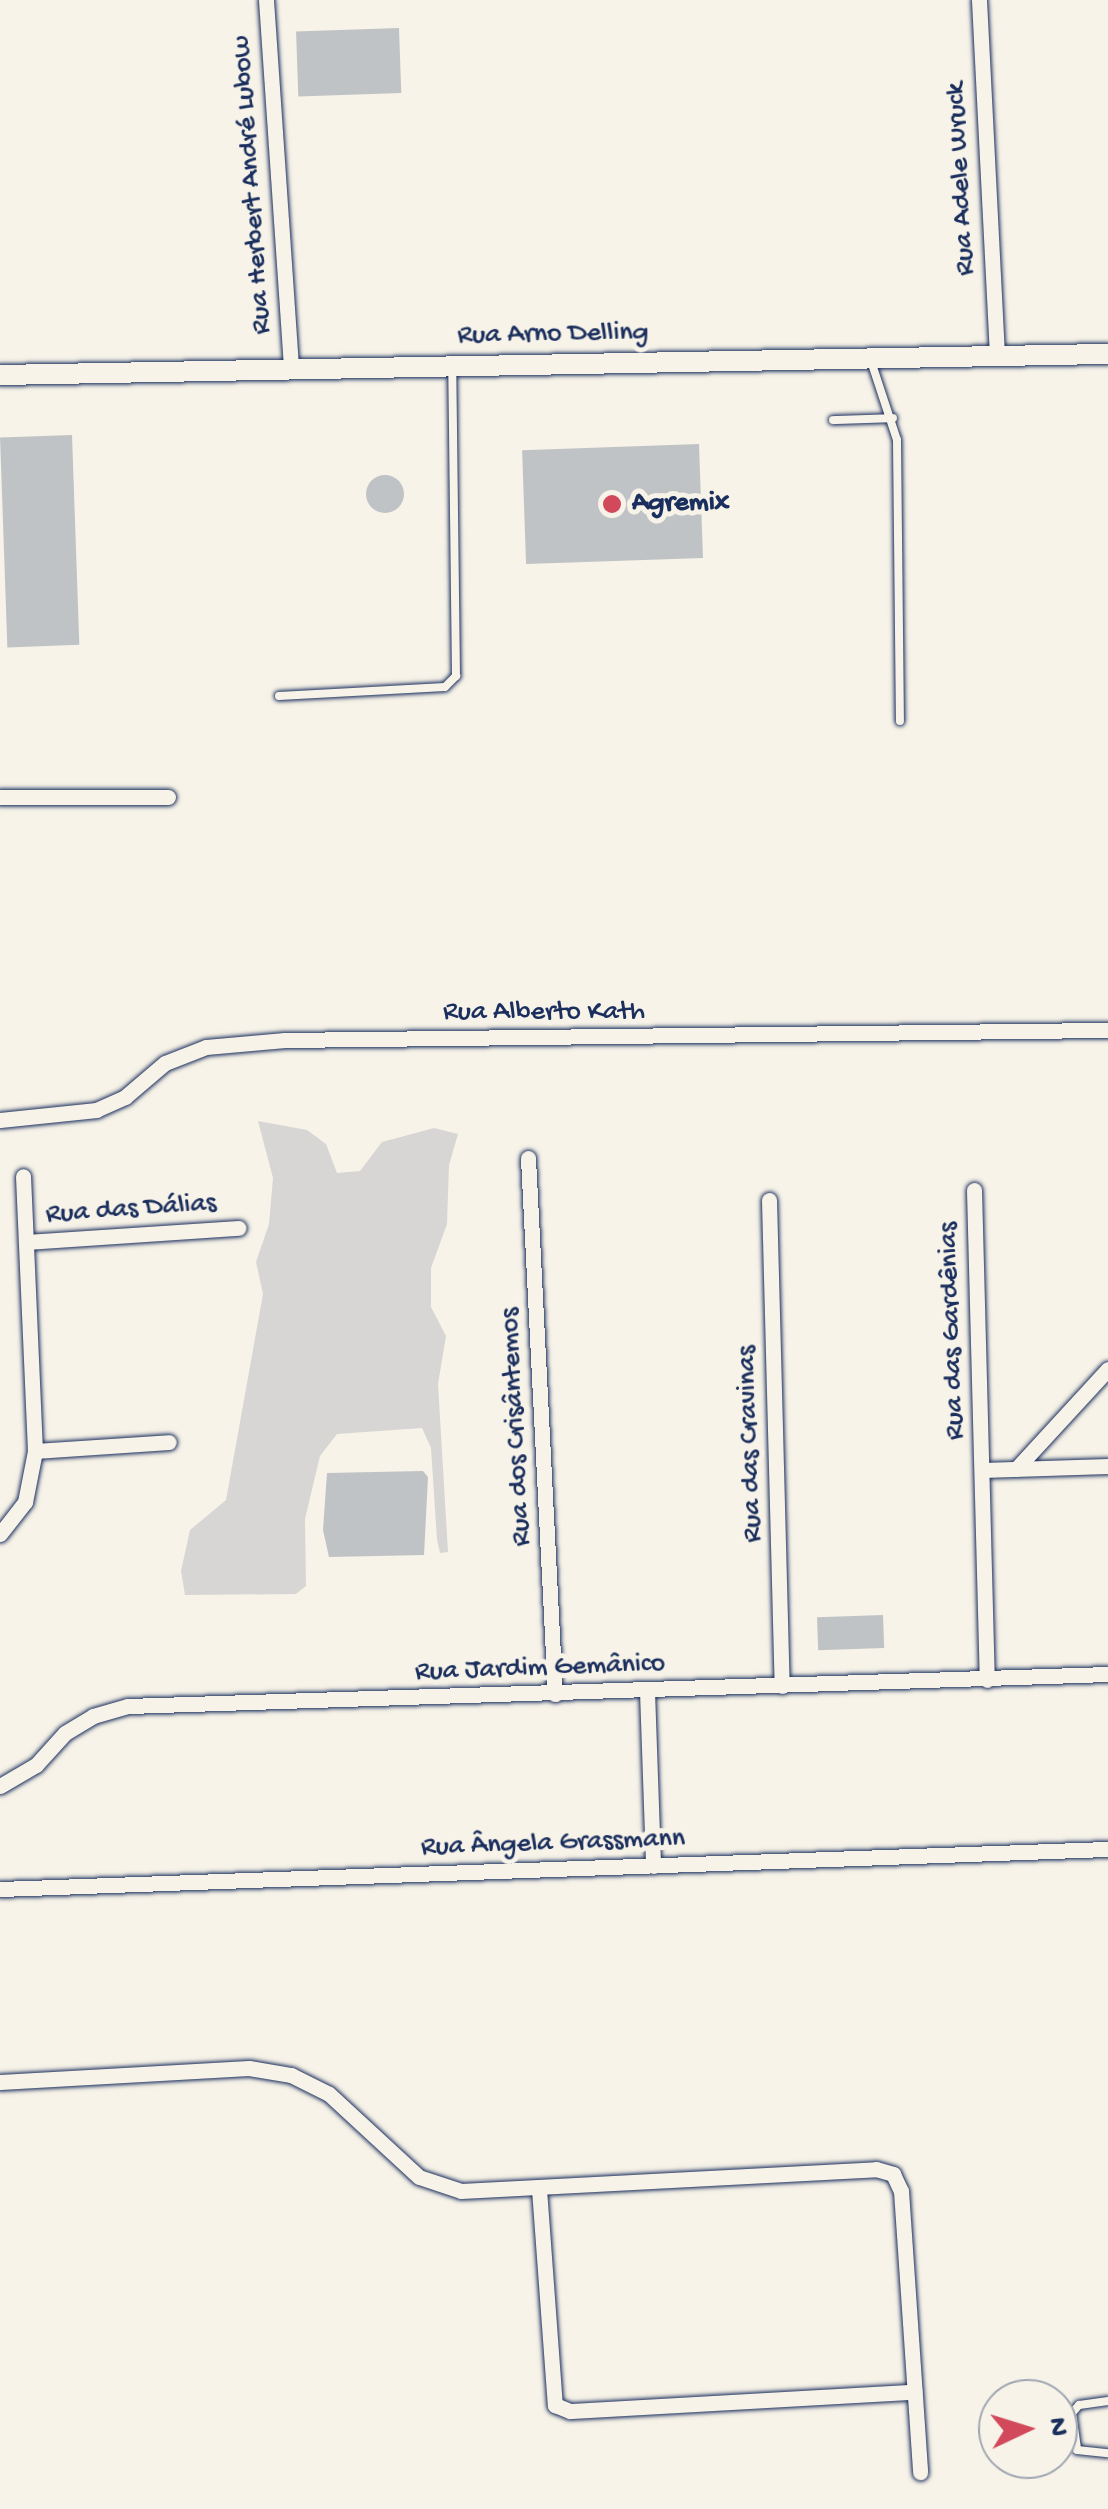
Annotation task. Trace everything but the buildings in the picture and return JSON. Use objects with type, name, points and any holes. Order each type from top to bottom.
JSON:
[{"type":"street","name":"Rua Herbert André Lubow","points":[[266,0],[291,366]]},
{"type":"street","name":"Rua Adele Wruck","points":[[979,0],[997,355]]},
{"type":"street","name":"Rua Arno Delling","points":[[0,375],[291,366],[1108,354]]},
{"type":"street","points":[[0,797],[168,797]]},
{"type":"street","name":"Rua Alberto Kath","points":[[0,1120],[96,1110],[125,1097],[165,1063],[206,1047],[284,1040],[1108,1030]]},
{"type":"street","name":"Rua dos Crisântemos","points":[[528,1158],[555,1694]]},
{"type":"street","points":[[0,1534],[25,1502],[34,1451],[24,1176]]},
{"type":"street","name":"Rua das Gardênias","points":[[974,1190],[987,1680]]},
{"type":"street","name":"Rua das Cravinas","points":[[769,1200],[782,1686]]},
{"type":"street","name":"Rua das Dálias","points":[[26,1242],[239,1228]]},
{"type":"street","points":[[1016,1469],[1108,1369]]},
{"type":"street","points":[[34,1451],[169,1442]]},
{"type":"street","points":[[982,1470],[1108,1466]]},
{"type":"street","name":"Rua Jardim Gemânico","points":[[0,1786],[36,1765],[79,1724],[128,1706],[1108,1674]]},
{"type":"street","points":[[647,1690],[653,1866]]},
{"type":"street","name":"Rua Ângela Grassmann","points":[[0,1889],[1108,1850]]},
{"type":"street","points":[[0,2082],[249,2068],[290,2075],[329,2094],[419,2178],[461,2191],[876,2168],[894,2174],[900,2191],[920,2472]]},
{"type":"street","points":[[540,2188],[555,2406],[570,2410],[914,2392]]},
{"type":"lane","points":[[870,357],[873,380],[892,418],[903,561],[900,721]]},
{"type":"lane","points":[[280,696],[445,688],[456,676],[452,365]]},
{"type":"lane","points":[[832,420],[892,418]]},
{"type":"lane","points":[[1108,2402],[1079,2405],[1072,2413],[1077,2450],[1108,2453]]},
{"type":"shaded area","points":[[258,1121],[307,1130],[326,1144],[337,1173],[360,1171],[382,1142],[434,1128],[458,1134],[449,1165],[447,1224],[431,1268],[431,1307],[446,1336],[438,1384],[448,1552],[440,1553],[437,1540],[431,1448],[422,1428],[337,1434],[320,1456],[305,1519],[306,1586],[296,1594],[185,1595],[181,1571],[190,1530],[226,1500],[263,1294],[256,1262],[269,1224],[273,1178]]},
{"type":"place","name":"Agremix","points":[[612,504]]}]
